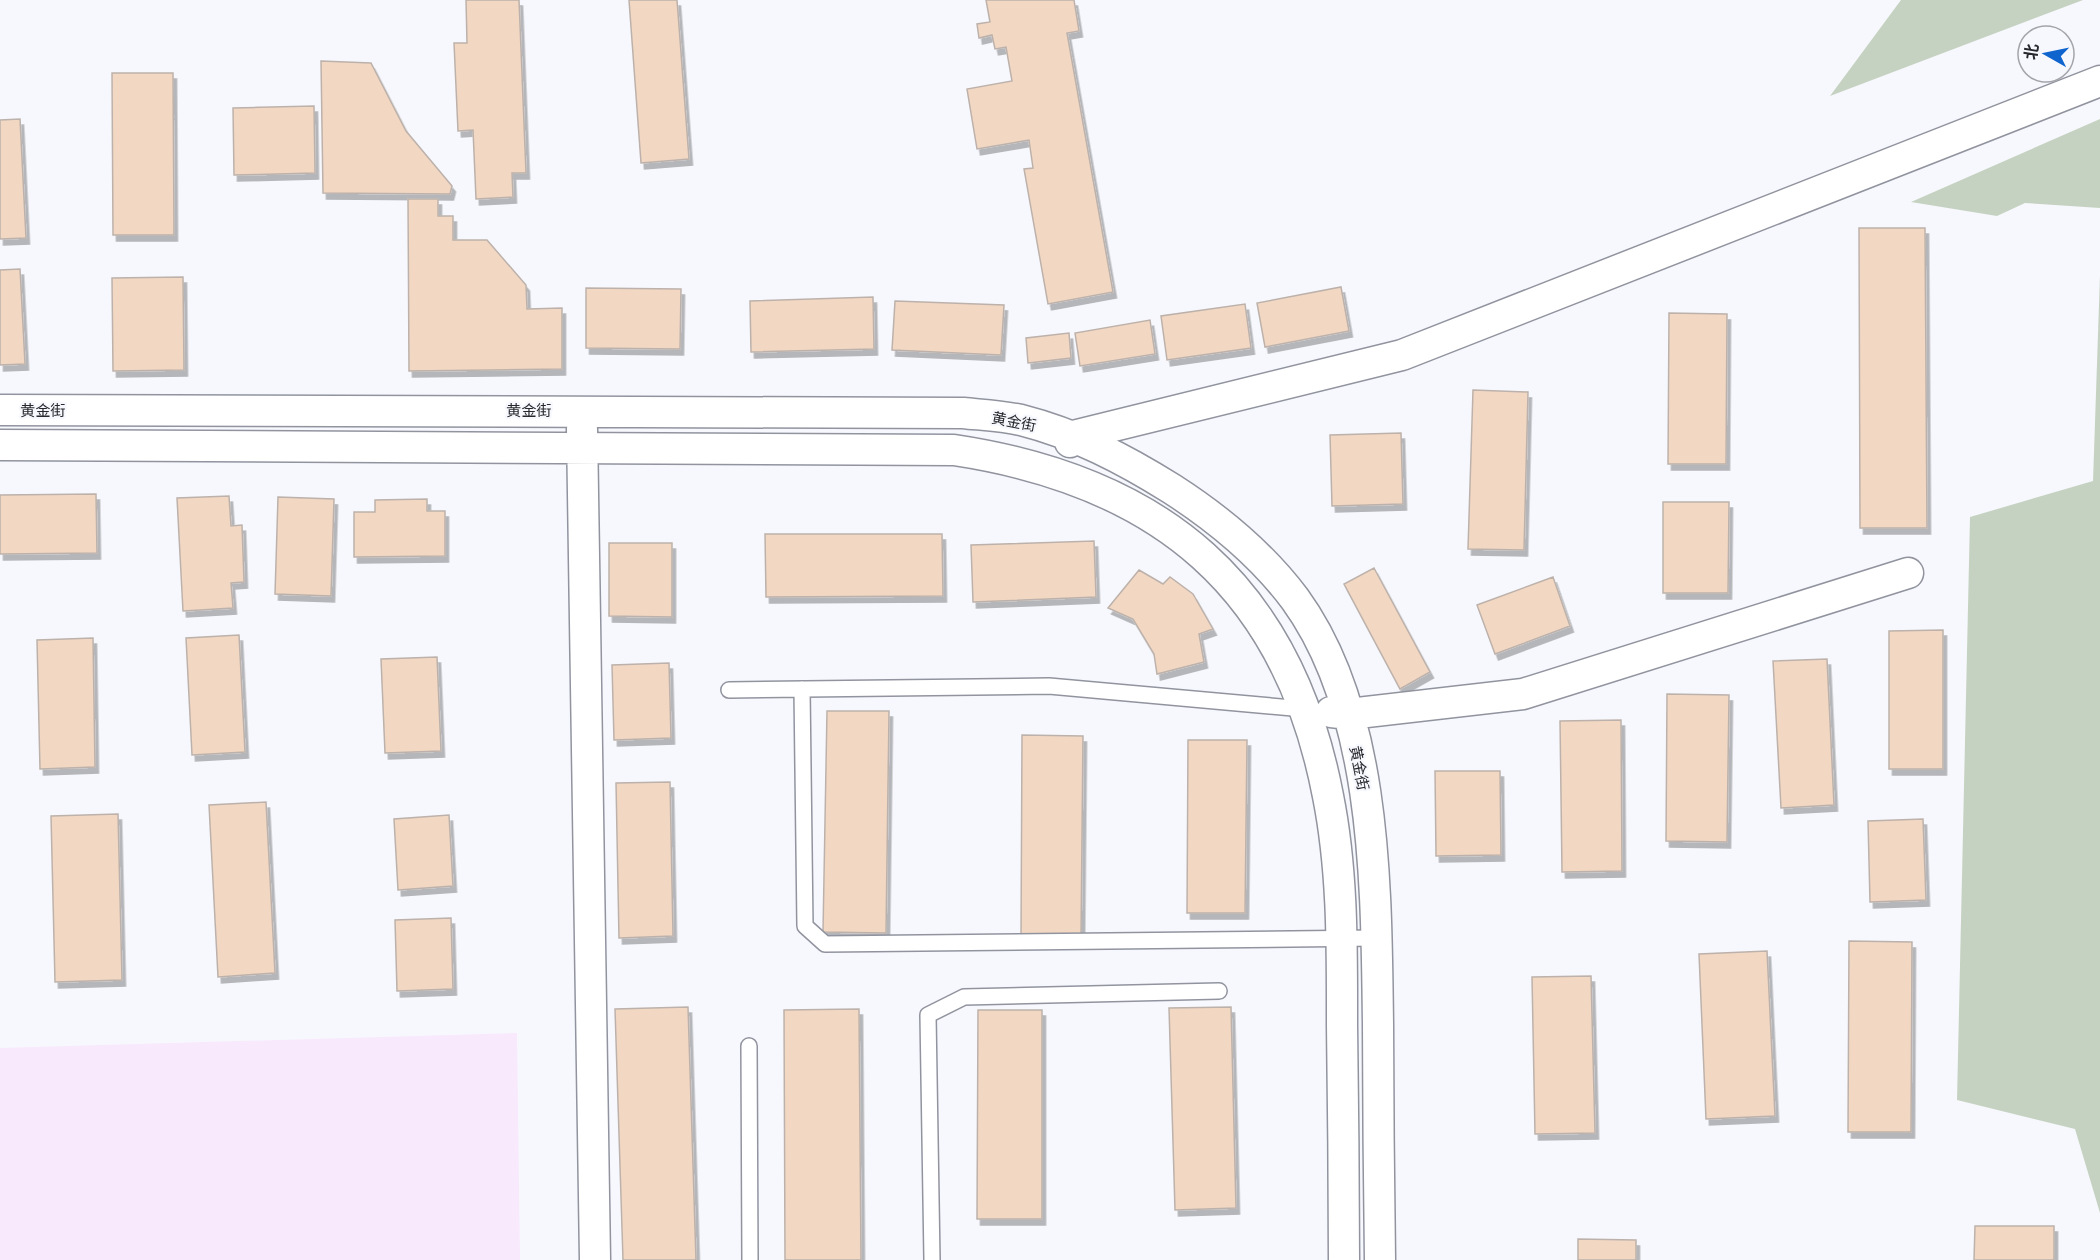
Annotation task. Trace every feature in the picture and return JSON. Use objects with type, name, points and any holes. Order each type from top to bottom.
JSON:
[{"type":"street","points":[[1056,472],[1073,436],[1402,355],[2100,81]]},
{"type":"street","name":"黄金街","points":[[0,410],[582,410],[963,413],[1019,420],[1073,436],[1134,465],[1194,503],[1251,550],[1295,600],[1324,652],[1349,714],[1364,784],[1373,858],[1377,938],[1380,1260]]},
{"type":"street","points":[[582,410],[596,1260]]},
{"type":"street","points":[[0,445],[954,450],[1003,458],[1056,472],[1109,493],[1168,526],[1221,570],[1256,612],[1287,666],[1312,728],[1328,796],[1337,866],[1342,939],[1344,1260]]},
{"type":"street","points":[[1304,709],[1349,714],[1523,694],[1908,573]]},
{"type":"lane","points":[[729,690],[1049,686],[1304,709]]},
{"type":"lane","points":[[802,689],[805,926],[825,944],[1377,938]]},
{"type":"lane","points":[[932,1260],[928,1016],[964,997],[1219,991]]},
{"type":"lane","points":[[749,1046],[750,1260]]},
{"type":"shaded area","points":[[517,1033],[520,1260],[0,1260],[0,1048]]},
{"type":"green space","points":[[1901,0],[2083,0],[2016,24],[1830,96]]},
{"type":"green space","points":[[2100,119],[2100,208],[2025,203],[1997,216],[1911,202]]},
{"type":"green space","points":[[2100,275],[2100,1213],[2075,1129],[1957,1100],[1970,517],[2093,481]]},
{"type":"building","points":[[466,0],[519,0],[526,173],[512,173],[513,197],[476,199],[473,130],[458,131],[454,43],[467,43]]},
{"type":"building","points":[[629,0],[677,0],[689,159],[641,163]]},
{"type":"building","points":[[986,0],[1074,0],[1079,31],[1067,33],[1113,292],[1048,304],[1024,169],[1033,168],[1029,140],[977,149],[967,89],[1012,81],[1006,47],[995,49],[992,35],[979,38],[977,24],[990,22]]},
{"type":"building","points":[[321,61],[371,63],[406,131],[452,186],[450,194],[323,193]]},
{"type":"building","points":[[112,73],[173,73],[174,235],[113,235]]},
{"type":"building","points":[[314,106],[315,173],[234,175],[233,108]]},
{"type":"building","points":[[20,119],[26,238],[0,239],[0,120]]},
{"type":"building","points":[[408,199],[438,199],[438,216],[453,216],[453,240],[487,240],[526,285],[527,309],[562,308],[562,369],[409,371]]},
{"type":"building","points":[[1859,228],[1925,228],[1927,528],[1860,528]]},
{"type":"building","points":[[20,269],[25,364],[0,365],[0,270]]},
{"type":"building","points":[[183,277],[184,370],[113,371],[112,278]]},
{"type":"building","points":[[1341,287],[1349,331],[1265,347],[1257,303]]},
{"type":"building","points":[[586,288],[681,289],[680,349],[586,348]]},
{"type":"building","points":[[873,297],[874,349],[751,352],[750,301]]},
{"type":"building","points":[[895,301],[1004,305],[1001,355],[892,350]]},
{"type":"building","points":[[1245,304],[1251,348],[1167,360],[1161,316]]},
{"type":"building","points":[[1669,313],[1727,314],[1726,464],[1668,464]]},
{"type":"building","points":[[1150,320],[1155,354],[1080,366],[1075,333]]},
{"type":"building","points":[[1069,333],[1071,358],[1028,363],[1026,338]]},
{"type":"building","points":[[1473,390],[1528,392],[1524,550],[1468,549]]},
{"type":"building","points":[[1401,433],[1403,504],[1332,506],[1330,435]]},
{"type":"building","points":[[96,494],[97,553],[0,554],[0,495]]},
{"type":"building","points":[[229,496],[231,526],[242,525],[244,582],[231,583],[233,608],[183,611],[177,498]]},
{"type":"building","points":[[278,497],[334,499],[331,596],[275,594]]},
{"type":"building","points":[[427,499],[427,511],[445,511],[445,556],[354,557],[354,512],[375,512],[375,500]]},
{"type":"building","points":[[1663,502],[1729,502],[1728,593],[1663,593]]},
{"type":"building","points":[[765,534],[942,534],[943,596],[766,597]]},
{"type":"building","points":[[1094,541],[1096,597],[973,602],[971,545]]},
{"type":"building","points":[[609,543],[672,543],[672,617],[609,616]]},
{"type":"building","points":[[1374,568],[1430,672],[1400,689],[1344,584]]},
{"type":"building","points":[[1139,570],[1163,584],[1170,577],[1193,594],[1213,629],[1199,634],[1204,662],[1157,674],[1154,654],[1133,619],[1108,608]]},
{"type":"building","points":[[1553,577],[1570,626],[1495,654],[1477,605]]},
{"type":"building","points":[[1943,630],[1943,769],[1889,769],[1889,631]]},
{"type":"building","points":[[239,635],[245,752],[192,755],[186,638]]},
{"type":"building","points":[[93,638],[95,767],[40,769],[37,640]]},
{"type":"building","points":[[437,657],[441,751],[385,753],[381,659]]},
{"type":"building","points":[[1827,659],[1834,805],[1781,808],[1773,661]]},
{"type":"building","points":[[669,663],[671,738],[614,740],[612,665]]},
{"type":"building","points":[[1667,694],[1729,695],[1727,842],[1666,841]]},
{"type":"building","points":[[827,711],[889,711],[886,933],[823,932]]},
{"type":"building","points":[[1621,720],[1622,871],[1562,872],[1560,721]]},
{"type":"building","points":[[1022,735],[1083,736],[1081,938],[1021,937]]},
{"type":"building","points":[[1188,740],[1247,740],[1245,913],[1187,913]]},
{"type":"building","points":[[1435,771],[1500,771],[1501,855],[1436,856]]},
{"type":"building","points":[[670,782],[673,936],[619,938],[616,783]]},
{"type":"building","points":[[266,802],[275,973],[218,977],[209,805]]},
{"type":"building","points":[[118,814],[122,980],[55,982],[51,816]]},
{"type":"building","points":[[449,815],[453,886],[398,890],[394,819]]},
{"type":"building","points":[[1923,819],[1926,900],[1870,902],[1868,821]]},
{"type":"building","points":[[451,918],[453,989],[397,991],[395,920]]},
{"type":"building","points":[[1849,941],[1912,942],[1911,1132],[1848,1132]]},
{"type":"building","points":[[1767,951],[1775,1116],[1706,1119],[1699,954]]},
{"type":"building","points":[[1591,976],[1595,1133],[1535,1134],[1532,977]]},
{"type":"building","points":[[688,1007],[696,1260],[623,1260],[615,1009]]},
{"type":"building","points":[[1231,1007],[1236,1208],[1175,1210],[1169,1008]]},
{"type":"building","points":[[859,1009],[861,1260],[785,1260],[784,1010]]},
{"type":"building","points":[[978,1010],[1042,1010],[1042,1219],[977,1219]]},
{"type":"building","points":[[1975,1226],[2054,1226],[2054,1260],[1974,1260]]},
{"type":"building","points":[[1578,1239],[1636,1240],[1636,1260],[1578,1260]]}]
